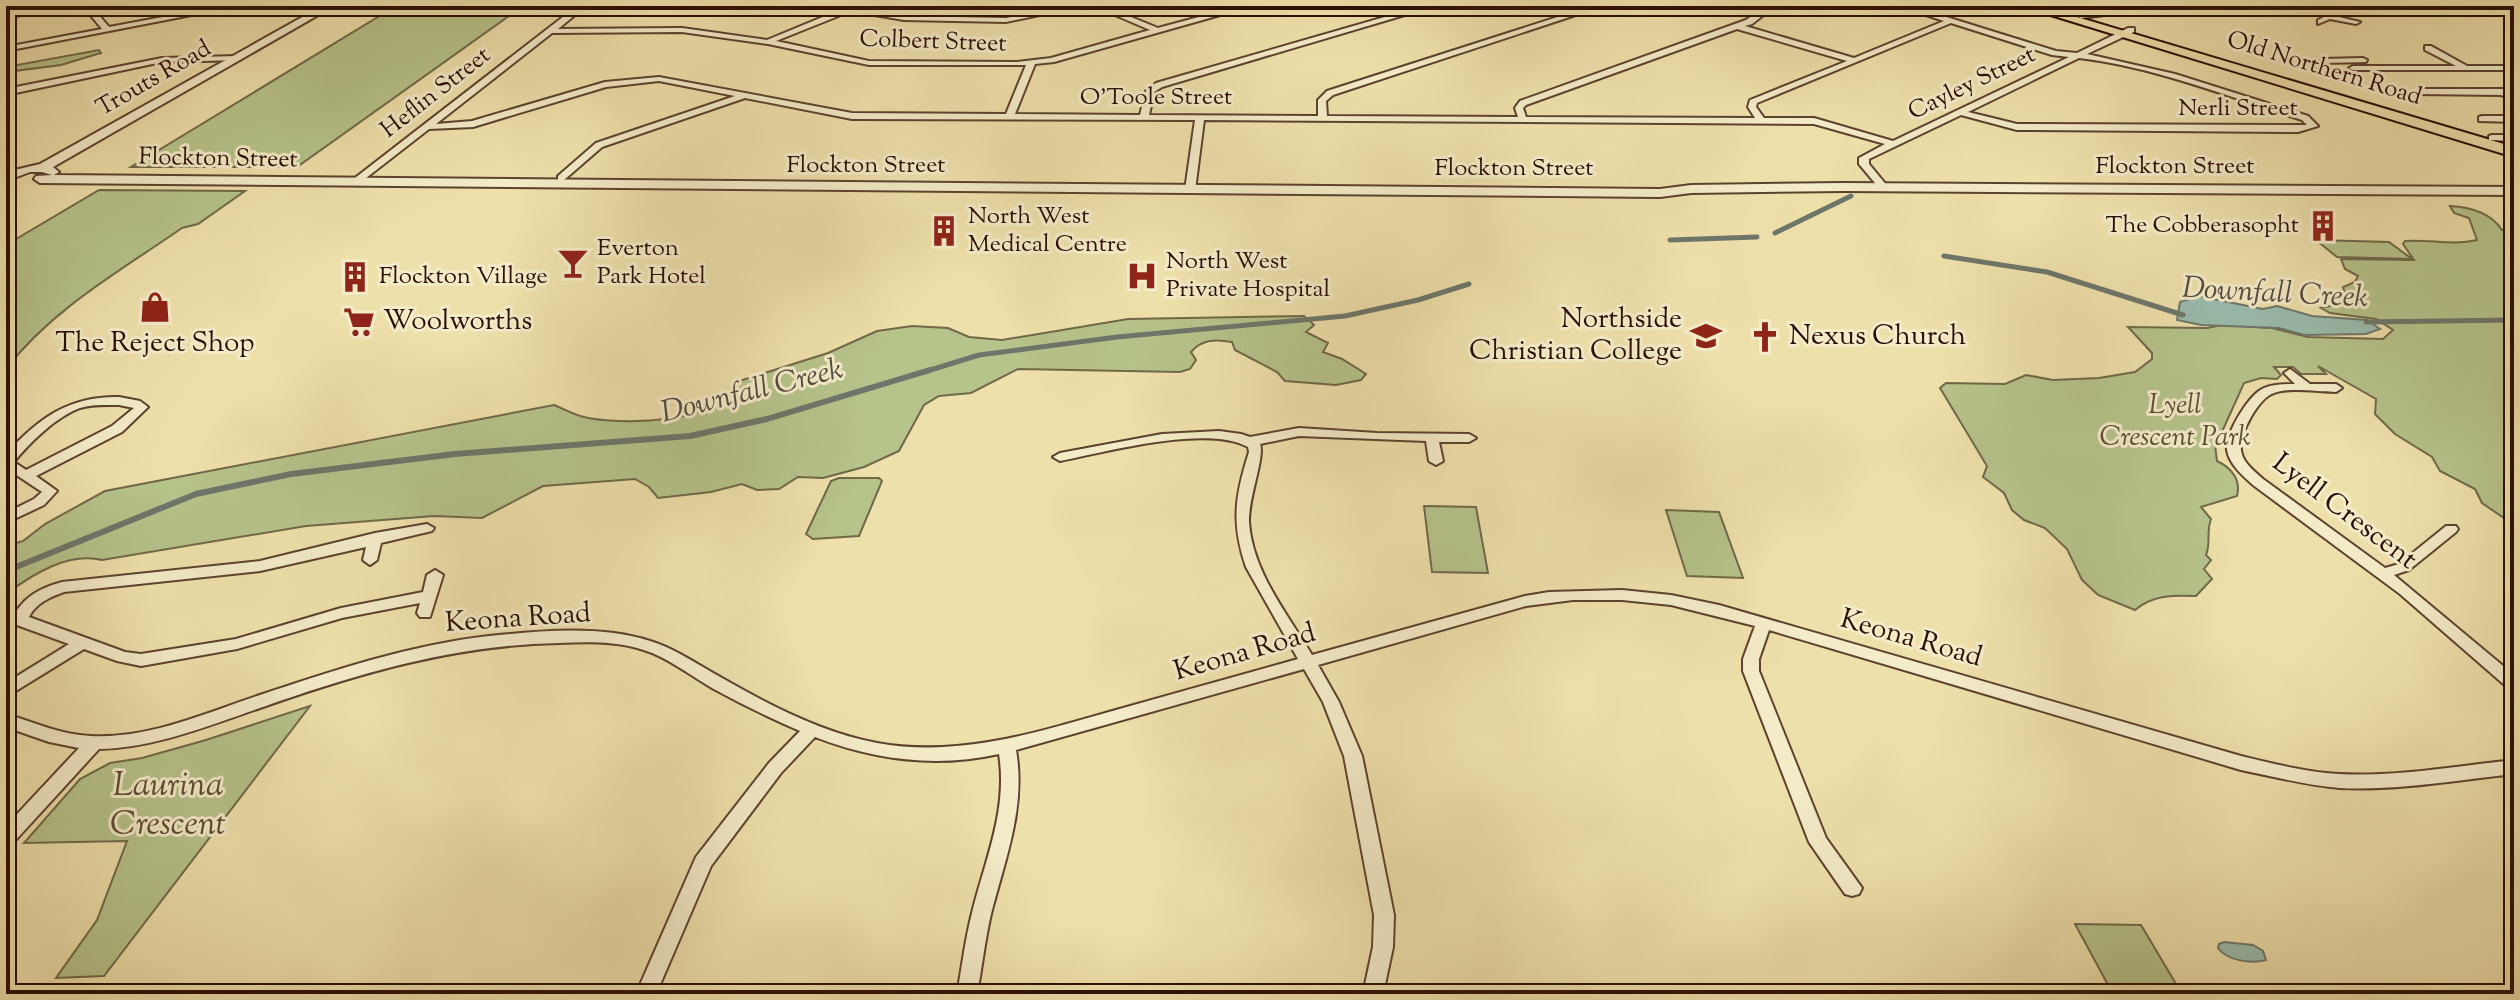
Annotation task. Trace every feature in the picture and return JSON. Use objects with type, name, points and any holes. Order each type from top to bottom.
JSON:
[{"type":"highway","name":"Old Northern Road","points":[[2027,6],[2514,145]]},
{"type":"highway","name":"Old Northern Road","points":[[2048,6],[2126,32]]},
{"type":"highway","name":"Old Northern Road","points":[[2161,42],[2514,152]]},
{"type":"street","points":[[6,16],[60,6]]},
{"type":"street","points":[[87,6],[107,30]]},
{"type":"street","points":[[6,49],[234,6]]},
{"type":"street","name":"Trouts Road","points":[[44,173],[329,6]]},
{"type":"street","name":"Heflin Street","points":[[358,180],[582,6]]},
{"type":"street","points":[[838,6],[910,19],[1006,20],[1078,6]]},
{"type":"street","points":[[1098,6],[1158,31]]},
{"type":"street","name":"Colbert Street","points":[[549,31],[682,30],[768,42],[869,63],[1031,64],[1248,6]]},
{"type":"street","points":[[1144,118],[1150,91],[1159,85],[1431,6]]},
{"type":"street","points":[[1323,119],[1322,100],[1330,93],[1599,6]]},
{"type":"street","points":[[1523,120],[1519,108],[1528,101],[1736,26],[1756,18],[1771,6]]},
{"type":"street","points":[[1903,6],[2055,53],[2075,55]]},
{"type":"street","points":[[2081,16],[2117,13],[2106,6]]},
{"type":"street","points":[[2175,6],[2185,12]]},
{"type":"street","points":[[2308,6],[2329,17],[2356,22]]},
{"type":"street","points":[[2450,6],[2459,10]]},
{"type":"street","points":[[768,42],[851,8]]},
{"type":"street","points":[[2321,22],[2329,17]]},
{"type":"street","points":[[1762,121],[1754,111],[1753,102],[1950,21]]},
{"type":"street","points":[[1736,26],[1853,60]]},
{"type":"street","name":"Cayley Street","points":[[1883,187],[1863,159],[2126,32]]},
{"type":"street","points":[[2346,48],[2382,68]]},
{"type":"street","points":[[2428,48],[2466,68]]},
{"type":"street","name":"Nerli Street","points":[[1959,112],[2017,127],[2314,127],[2305,118],[2182,79],[2100,58],[2075,55]]},
{"type":"street","points":[[6,92],[162,60],[237,58]]},
{"type":"street","points":[[2316,66],[2321,61],[2367,60]]},
{"type":"street","points":[[1009,117],[1031,64]]},
{"type":"street","points":[[2353,68],[2512,69]]},
{"type":"street","name":"O'Toole Street","points":[[425,127],[473,124],[605,85],[632,80],[667,80],[844,116],[1822,121],[1894,144]]},
{"type":"street","points":[[2420,92],[2503,92],[2514,98]]},
{"type":"street","points":[[561,178],[599,145],[745,95]]},
{"type":"street","points":[[1191,186],[1200,118]]},
{"type":"street","points":[[2482,119],[2514,119]]},
{"type":"street","points":[[2492,138],[2514,138]]},
{"type":"street","points":[[9,179],[44,173]]},
{"type":"street","name":"Flockton Street","points":[[44,173],[358,180],[1191,186]]},
{"type":"street","name":"Flockton Street","points":[[358,180],[561,178],[1660,193],[1691,189],[1883,187],[2514,191]]},
{"type":"street","points":[[2290,373],[2307,388]]},
{"type":"street","name":"Lyell Crescent","points":[[2336,388],[2275,389],[2262,393],[2233,438],[2233,451],[2241,466],[2258,482],[2383,573],[2514,684]]},
{"type":"street","points":[[6,519],[39,502],[50,491],[26,475],[7,461],[69,409],[92,403],[137,404],[142,407],[117,429],[26,475]]},
{"type":"street","points":[[1060,457],[1135,442],[1213,434],[1239,435],[1252,441],[1299,432],[1469,438]]},
{"type":"street","points":[[1432,438],[1436,461]]},
{"type":"street","points":[[1252,441],[1256,452],[1240,501],[1245,547],[1253,567],[1331,702],[1353,756],[1379,885],[1384,930],[1373,994]]},
{"type":"street","points":[[427,528],[235,570],[62,587],[42,595],[23,611],[20,620],[130,659],[160,658],[237,644],[341,613],[429,596]]},
{"type":"street","points":[[2383,573],[2410,563],[2451,529]]},
{"type":"street","points":[[370,560],[375,538]]},
{"type":"street","points":[[425,613],[435,575]]},
{"type":"street","name":"Keona Road","points":[[6,720],[62,739],[94,743],[137,739],[181,728],[391,660],[466,645],[560,637],[614,639],[656,648],[723,686],[812,729],[860,747],[896,754],[961,756],[1007,747],[1525,601],[1563,596],[1658,598],[1764,623],[2241,763],[2308,778],[2388,780],[2514,767]]},
{"type":"street","points":[[1764,623],[1751,659],[1751,671],[1818,842],[1852,888]]},
{"type":"street","points":[[6,691],[82,643]]},
{"type":"street","points":[[646,994],[708,853],[766,779],[812,729]]},
{"type":"street","points":[[6,838],[94,743]]},
{"type":"street","points":[[967,994],[982,913],[1002,846],[1012,781],[1007,747]]},
{"type":"green space","points":[[396,6],[523,6],[297,167],[131,167]]},
{"type":"green space","points":[[99,50],[101,53],[61,65],[6,72],[6,67]]},
{"type":"green space","points":[[99,190],[245,191],[198,224],[182,228],[88,292],[44,328],[6,369],[6,245]]},
{"type":"green space","name":"Lyell Crescent Park","points":[[2450,206],[2479,212],[2492,219],[2502,230],[2514,234],[2514,437],[2506,439],[2514,444],[2514,525],[2482,503],[2475,489],[2440,471],[2432,457],[2395,434],[2375,414],[2376,399],[2318,366],[2326,374],[2301,374],[2293,367],[2274,367],[2281,375],[2277,379],[2261,378],[2244,383],[2221,434],[2214,437],[2217,461],[2234,475],[2238,490],[2237,496],[2201,507],[2211,519],[2206,555],[2211,560],[2204,569],[2212,579],[2196,596],[2163,597],[2135,610],[2098,595],[2082,580],[2067,549],[2045,528],[2024,520],[2012,510],[2004,493],[1983,477],[1987,466],[1940,388],[1946,383],[2005,384],[2026,375],[2053,380],[2099,378],[2135,372],[2152,359],[2152,353],[2128,327],[2207,328],[2222,325],[2272,328],[2308,337],[2383,339],[2393,330],[2376,319],[2330,313],[2321,308],[2347,302],[2343,287],[2355,282],[2358,276],[2345,269],[2341,259],[2414,260],[2403,244],[2405,241],[2477,240],[2469,218],[2454,213]]},
{"type":"green space","points":[[2316,240],[2389,242],[2412,259],[2337,257]]},
{"type":"green space","points":[[1304,316],[1314,325],[1306,332],[1328,343],[1323,352],[1342,359],[1366,374],[1361,380],[1336,385],[1285,381],[1277,372],[1235,350],[1232,342],[1220,340],[1205,342],[1195,348],[1191,352],[1196,360],[1190,369],[1180,372],[1018,369],[971,393],[939,396],[924,405],[899,451],[864,467],[823,478],[798,477],[779,489],[757,490],[742,484],[711,492],[658,498],[649,487],[635,479],[543,486],[482,518],[434,516],[306,526],[102,560],[76,559],[39,572],[6,594],[6,546],[23,541],[45,524],[105,491],[554,405],[599,420],[668,419],[712,407],[726,397],[733,383],[828,353],[877,331],[912,326],[948,328],[969,337],[1002,340],[1128,319]]},
{"type":"green space","points":[[839,478],[879,478],[882,481],[859,536],[813,539],[806,534],[831,481]]},
{"type":"green space","points":[[1424,506],[1476,507],[1488,573],[1432,572]]},
{"type":"green space","points":[[1666,510],[1719,512],[1743,578],[1687,576]]},
{"type":"green space","name":"Laurina Crescent","points":[[310,706],[104,976],[56,978],[97,920],[127,841],[24,843],[80,779],[110,763],[142,758],[206,740]]},
{"type":"green space","points":[[2075,924],[2141,925],[2182,994],[2113,994]]},
{"type":"shaded area","points":[[2198,296],[2263,309],[2277,306],[2312,316],[2367,320],[2380,329],[2366,334],[2304,335],[2279,328],[2201,325],[2177,320],[2180,302]]},
{"type":"shaded area","points":[[2224,942],[2253,945],[2263,951],[2266,960],[2233,959],[2218,948]]},
{"type":"waterway","points":[[1775,233],[1851,196]]},
{"type":"waterway","name":"Downfall Creek","points":[[1670,240],[1757,237]]},
{"type":"waterway","name":"Downfall Creek","points":[[1944,256],[2047,272],[2183,315]]},
{"type":"waterway","name":"Downfall Creek","points":[[924,372],[979,355],[1117,337],[1345,316],[1418,300],[1469,284]]},
{"type":"waterway","name":"Downfall Creek","points":[[2366,322],[2514,320]]},
{"type":"waterway","name":"Downfall Creek","points":[[6,571],[196,494],[291,474],[455,454],[690,436],[767,419],[930,370]]},
{"type":"place","name":"The Cobberasopht","points":[[2323,226]]},
{"type":"place","name":"North West Medical Centre","points":[[944,231]]},
{"type":"place","name":"Everton Park Hotel","points":[[573,263]]},
{"type":"place","name":"North West Private Hospital","points":[[1142,276]]},
{"type":"place","name":"Flockton Village","points":[[355,277]]},
{"type":"place","name":"The Reject Shop","points":[[155,307]]},
{"type":"place","name":"Woolworths","points":[[359,322]]},
{"type":"place","name":"Northside Christian College","points":[[1706,336]]},
{"type":"place","name":"Nexus Church","points":[[1765,337]]}]
